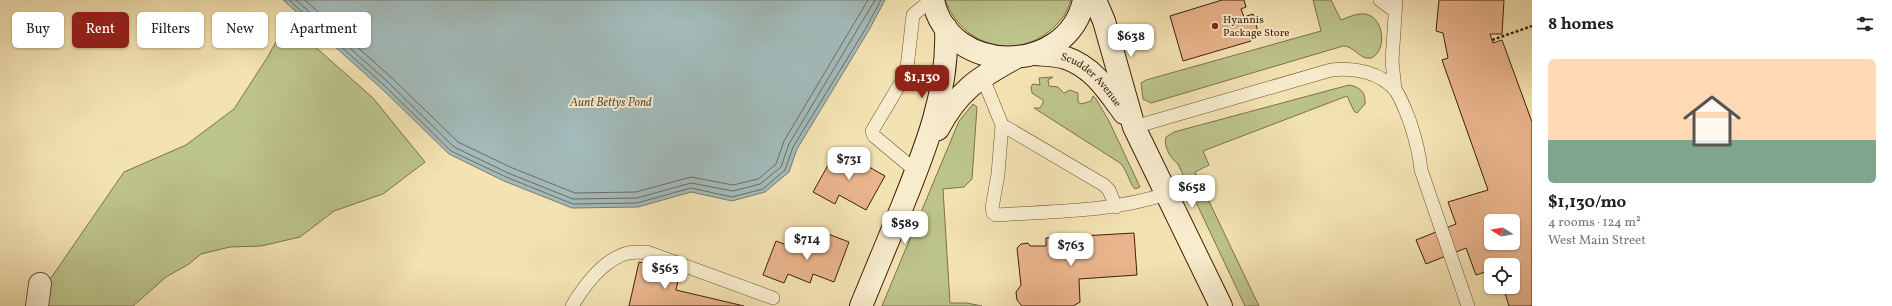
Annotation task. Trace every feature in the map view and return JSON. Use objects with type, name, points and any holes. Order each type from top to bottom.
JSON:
[{"type":"main road","points":[[861,306],[916,171],[937,109],[946,66],[946,28],[939,17],[932,0]]},
{"type":"main road","points":[[916,171],[953,104],[965,91],[982,76],[1025,56],[1048,48],[1070,30],[1078,18],[1084,0]]},
{"type":"main road","name":"Scudder Avenue","points":[[1095,0],[1104,21],[1134,127],[1221,306]]},
{"type":"main road","name":"Scudder Avenue","points":[[946,28],[957,39],[984,55],[999,58],[1025,56],[1065,58],[1079,64],[1103,84],[1134,127]]},
{"type":"main road","points":[[37,306],[40,284]]},
{"type":"lane","points":[[916,171],[874,136],[872,131],[903,80],[907,68],[913,15],[932,0]]},
{"type":"lane","points":[[1380,0],[1395,5],[1392,61],[1395,90],[1403,105],[1419,148],[1421,170],[1468,306]]},
{"type":"lane","points":[[1134,127],[1331,70],[1354,68],[1380,79],[1395,90]]},
{"type":"lane","points":[[982,76],[1002,125],[998,174],[992,208],[993,213],[996,215],[1083,211],[1116,207],[1166,194]]},
{"type":"lane","points":[[1002,125],[1104,185],[1109,190],[1116,207]]},
{"type":"lane","points":[[572,306],[579,294],[609,261],[628,253],[647,252],[773,298]]},
{"type":"path","points":[[1492,40],[1532,26]]},
{"type":"green space","points":[[945,0],[1071,0],[1063,17],[1049,32],[1033,41],[1016,46],[999,46],[982,41],[967,31],[955,18]]},
{"type":"green space","points":[[1313,0],[1331,0],[1341,20],[1359,14],[1365,14],[1377,21],[1382,35],[1380,49],[1376,55],[1371,58],[1367,58],[1347,46],[1343,46],[1151,103],[1143,99],[1141,83],[1146,80],[1321,31]]},
{"type":"green space","points":[[276,42],[276,48],[316,48],[373,98],[425,162],[383,194],[334,211],[300,237],[261,246],[230,247],[201,254],[189,264],[166,277],[133,306],[45,306],[42,291],[124,172],[186,145],[234,109]]},
{"type":"green space","points":[[1053,77],[1048,80],[1049,86],[1058,87],[1064,93],[1070,90],[1078,93],[1078,102],[1081,104],[1091,101],[1093,96],[1096,99],[1109,121],[1140,187],[1135,189],[1125,169],[1120,163],[1034,108],[1040,108],[1043,100],[1032,93],[1031,87],[1033,84],[1040,85],[1039,78]]},
{"type":"green space","points":[[1349,85],[1360,89],[1365,97],[1365,104],[1357,113],[1354,111],[1347,96],[1203,151],[1209,165],[1195,172],[1259,306],[1245,306],[1178,164],[1168,152],[1165,141],[1166,137],[1174,132]]},
{"type":"green space","points":[[973,104],[977,107],[972,179],[964,187],[943,189],[950,303],[967,303],[982,306],[882,306],[959,121]]},
{"type":"water","name":"Aunt Bettys Pond","points":[[283,0],[885,0],[869,30],[797,149],[789,172],[765,192],[732,201],[691,192],[638,207],[572,208],[504,181],[449,154],[383,90],[336,48],[371,48],[371,12],[296,12]]},
{"type":"building","name":"Hyannis Package Store","points":[[1222,0],[1244,0],[1246,7],[1241,9],[1244,17],[1253,14],[1259,35],[1250,38],[1251,41],[1183,61],[1170,16]]},
{"type":"building","points":[[1439,0],[1504,0],[1502,34],[1490,34],[1493,43],[1502,40],[1532,122],[1532,306],[1509,306],[1505,294],[1520,294],[1520,258],[1484,258],[1484,272],[1476,275],[1466,248],[1426,264],[1416,240],[1456,224],[1448,202],[1488,190],[1442,60],[1448,58],[1443,33],[1436,31]]},
{"type":"building","points":[[837,149],[885,176],[866,210],[839,195],[835,204],[813,192]]},
{"type":"building","points":[[1134,233],[1137,275],[1079,279],[1080,302],[1073,306],[1022,306],[1017,300],[1016,292],[1021,285],[1017,248],[1021,244],[1028,243],[1030,246],[1046,246],[1046,238]]},
{"type":"building","points":[[828,234],[849,242],[834,282],[813,274],[810,283],[788,274],[784,283],[763,275],[776,241],[797,249],[799,242],[821,251]]},
{"type":"building","points":[[639,262],[680,271],[676,290],[744,306],[629,306]]},
{"type":"place","name":"Hyannis Package Store","points":[[1215,26]]}]
